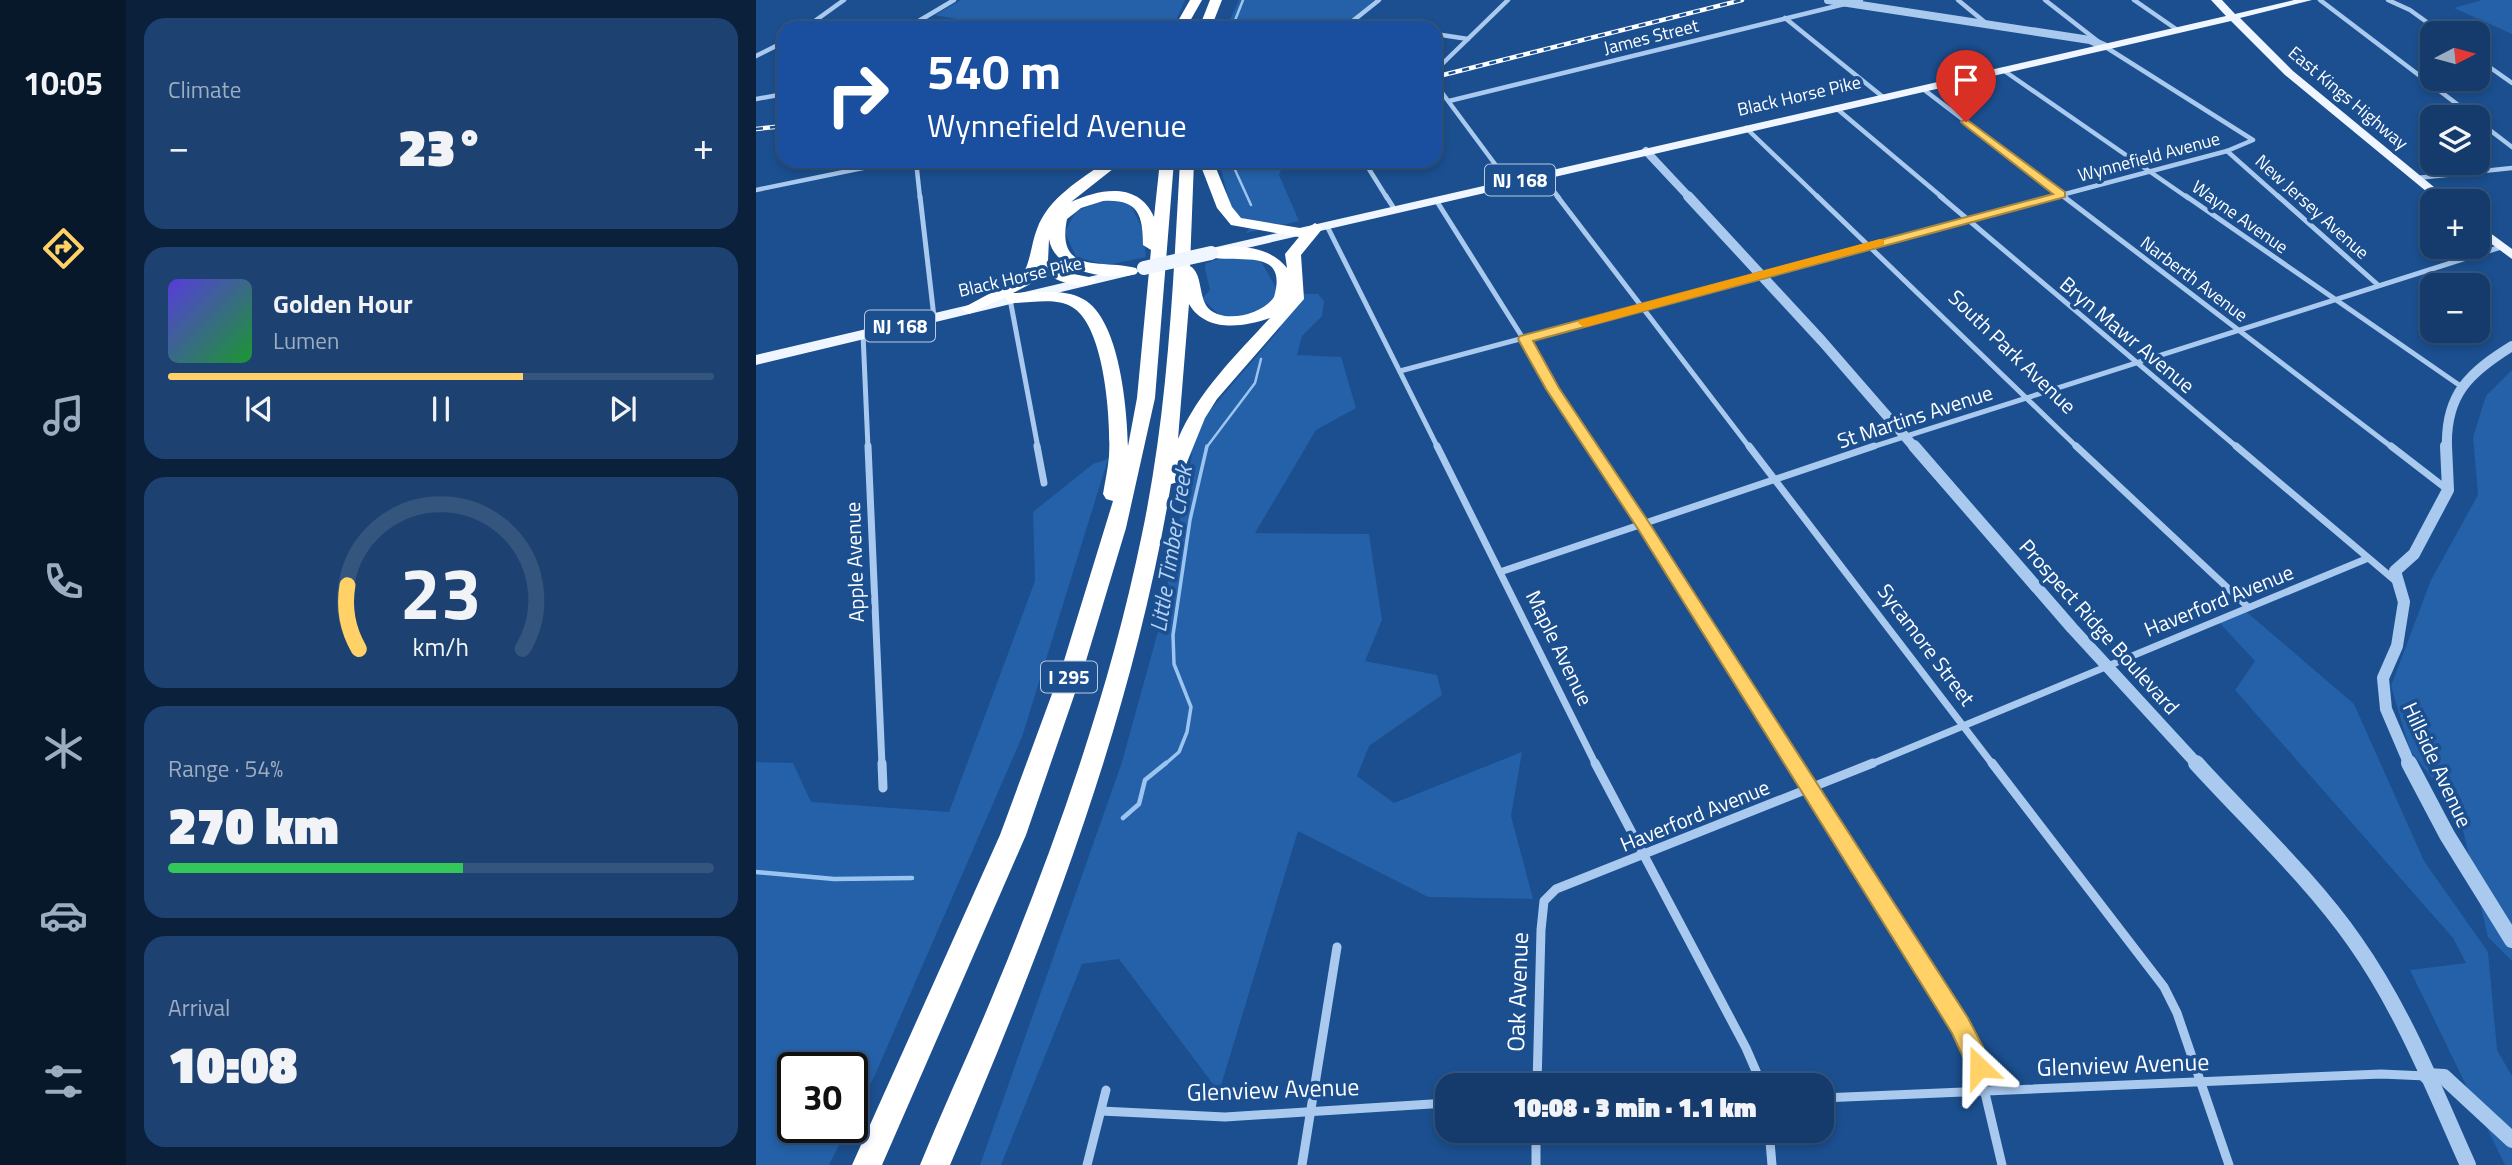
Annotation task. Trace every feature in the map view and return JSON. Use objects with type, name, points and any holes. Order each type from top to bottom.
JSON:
[{"type":"highway","points":[[1184,21],[1196,0]]},
{"type":"highway","points":[[1189,21],[1196,0]]},
{"type":"highway","points":[[1208,21],[1216,0]]},
{"type":"highway","points":[[969,309],[1028,279],[1034,270],[1047,223],[1058,207],[1107,168]]},
{"type":"highway","name":"I 295","points":[[867,1165],[1013,835],[1074,664],[1116,528],[1146,398],[1166,168]]},
{"type":"highway","name":"I 295","points":[[935,1165],[1023,953],[1066,838],[1134,617],[1157,508],[1175,388],[1188,168]]},
{"type":"highway","points":[[1209,168],[1225,208],[1236,222],[1314,229]]},
{"type":"highway","points":[[1137,269],[1088,268],[1065,257],[1057,240],[1060,217],[1069,208],[1094,198],[1123,196],[1137,201],[1147,217],[1151,233],[1154,300]]},
{"type":"highway","points":[[1157,508],[1203,406],[1296,299],[1293,254],[1314,229]]},
{"type":"highway","points":[[1183,239],[1189,277],[1198,305],[1204,314],[1225,320],[1256,317],[1271,311],[1282,298],[1286,288],[1283,274],[1272,261],[1257,255],[1211,253]]},
{"type":"highway","points":[[1264,240],[1293,254]]},
{"type":"highway","points":[[1040,252],[1040,262],[1052,272],[1066,279],[1088,281]]},
{"type":"highway","points":[[1012,299],[1051,298],[1081,303],[1099,328],[1115,397],[1118,455],[1112,501],[1116,528]]},
{"type":"main road","name":"East Kings Highway","points":[[2216,0],[2286,70],[2430,189]]},
{"type":"main road","name":"Black Horse Pike","points":[[1314,229],[2307,0]]},
{"type":"main road","name":"NJ 168","points":[[1211,253],[1314,229]]},
{"type":"main road","points":[[2490,238],[2507,251]]},
{"type":"main road","name":"Black Horse Pike","points":[[756,360],[1211,253]]},
{"type":"street","points":[[815,21],[844,0]]},
{"type":"street","points":[[919,21],[954,0]]},
{"type":"street","points":[[1354,21],[1379,0]]},
{"type":"street","points":[[1442,64],[1508,0]]},
{"type":"street","points":[[1828,0],[2090,40],[2104,46]]},
{"type":"street","name":"James Street","points":[[1448,102],[1861,0]]},
{"type":"street","points":[[1958,0],[1987,24]]},
{"type":"street","name":"New Jersey Avenue","points":[[2045,0],[2104,46],[2253,140]]},
{"type":"street","points":[[2134,0],[2176,29]]},
{"type":"street","points":[[2320,0],[2458,105]]},
{"type":"street","points":[[2388,0],[2425,21]]},
{"type":"street","points":[[1785,19],[1883,97]]},
{"type":"street","points":[[1442,35],[1468,39]]},
{"type":"street","points":[[756,56],[777,46]]},
{"type":"street","points":[[2490,67],[2512,83]]},
{"type":"street","name":"Wayne Avenue","points":[[2003,69],[2462,387]]},
{"type":"street","name":"Narberth Avenue","points":[[1923,89],[2448,490]]},
{"type":"street","points":[[1442,93],[1508,183]]},
{"type":"street","points":[[756,99],[777,95]]},
{"type":"street","name":"Bryn Mawr Avenue","points":[[1836,108],[2366,559],[2399,583]]},
{"type":"street","name":"South Park Avenue","points":[[1746,128],[2248,607]]},
{"type":"street","points":[[2490,130],[2512,146]]},
{"type":"street","name":"Wynnefield Avenue","points":[[1400,371],[2227,151],[2253,140]]},
{"type":"street","name":"Prospect Ridge Boulevard","points":[[1646,151],[1761,275],[2107,666],[2334,913],[2360,945],[2386,988],[2468,1165]]},
{"type":"street","name":"New Jersey Avenue","points":[[2227,151],[2378,285]]},
{"type":"street","points":[[756,190],[863,168]]},
{"type":"street","points":[[916,168],[934,317]]},
{"type":"street","points":[[1368,168],[1395,210]]},
{"type":"street","points":[[2417,178],[2512,168]]},
{"type":"street","name":"Sycamore Street","points":[[1541,175],[2164,986],[2177,1013],[2230,1165]]},
{"type":"street","points":[[1436,200],[1525,339],[1553,389],[1643,525],[1960,1025],[1976,1055],[2002,1165]]},
{"type":"street","name":"Maple Avenue","points":[[1314,229],[1400,371],[1643,856],[1757,1073]]},
{"type":"street","name":"St Martins Avenue","points":[[1500,572],[1904,436],[2029,399],[2236,329],[2378,285],[2507,251]]},
{"type":"street","points":[[1012,299],[1044,483]]},
{"type":"street","name":"Apple Avenue","points":[[863,334],[883,788]]},
{"type":"street","name":"Hillside Avenue","points":[[2512,346],[2479,367],[2462,387],[2454,402],[2446,432],[2448,490],[2414,554],[2395,571],[2404,602],[2397,646],[2383,678],[2389,717],[2435,819],[2470,878],[2512,940]]},
{"type":"street","name":"Haverford Avenue","points":[[1544,901],[1556,889],[1811,789],[2366,559]]},
{"type":"street","name":"Oak Avenue","points":[[1537,1073],[1544,901]]},
{"type":"street","points":[[1303,1165],[1338,947]]},
{"type":"street","name":"Glenview Avenue","points":[[1834,1098],[2381,1074],[2427,1076]]},
{"type":"street","points":[[2427,1076],[2444,1077],[2512,1140]]},
{"type":"street","points":[[1087,1165],[1106,1090]]},
{"type":"street","name":"Glenview Avenue","points":[[1101,1111],[1224,1117],[1435,1104]]},
{"type":"street","points":[[1536,1143],[1536,1165]]},
{"type":"street","points":[[1770,1143],[1772,1165]]},
{"type":"shaded area","points":[[961,0],[1185,0],[1176,21],[967,21],[935,15]]},
{"type":"shaded area","points":[[1239,0],[1374,0],[1352,21],[1229,21]]},
{"type":"shaded area","points":[[2482,0],[2512,0],[2512,34],[2490,24],[2490,21],[2483,21],[2454,8]]},
{"type":"shaded area","points":[[1221,168],[1282,168],[1279,175],[1299,221],[1246,233],[1251,225],[1232,214]]},
{"type":"shaded area","points":[[1107,199],[1130,203],[1143,231],[1146,257],[1107,265],[1076,257],[1065,232],[1076,211]]},
{"type":"shaded area","points":[[1241,257],[1261,261],[1279,293],[1318,294],[1324,301],[1322,316],[1302,336],[1297,355],[1341,357],[1356,408],[1316,430],[1255,533],[1369,534],[1382,620],[1365,661],[1437,675],[1442,695],[1369,746],[1357,776],[1394,803],[1522,752],[1511,816],[1533,899],[1428,897],[1298,831],[1219,1092],[1119,959],[1082,964],[1001,1165],[980,1165],[1122,762],[1160,624],[1191,461],[1193,430],[1280,329],[1270,305],[1250,316],[1224,319],[1202,299],[1210,290],[1206,263]]},
{"type":"shaded area","points":[[2512,370],[2512,961],[2488,937],[2459,813],[2410,750],[2391,686],[2431,580],[2478,495],[2473,437],[2486,396]]},
{"type":"shaded area","points":[[1108,459],[1022,737],[874,1077],[868,1088],[868,1052],[777,1052],[777,1143],[840,1143],[829,1165],[756,1165],[756,762],[793,763],[811,802],[949,812],[1035,581],[1033,512],[1093,464]]},
{"type":"shaded area","points":[[2242,608],[2354,704],[2424,861],[2488,952],[2497,1050],[2512,1076],[2512,1165],[2505,1165],[2410,970],[2466,963],[2453,938],[2235,690],[2255,661],[2216,619]]},
{"type":"waterway","name":"Little Timber Creek","points":[[1235,21],[1243,0]]},
{"type":"waterway","name":"Little Timber Creek","points":[[1234,168],[1251,205]]},
{"type":"waterway","name":"Little Timber Creek","points":[[1207,447],[1255,383],[1261,359]]},
{"type":"waterway","name":"Little Timber Creek","points":[[1164,765],[1179,752],[1187,732],[1191,707],[1174,664],[1173,635],[1190,520],[1207,447]]},
{"type":"waterway","name":"Little Timber Creek","points":[[1123,818],[1139,804],[1145,780],[1166,763]]},
{"type":"waterway","name":"Little Timber Creek","points":[[756,872],[834,879],[912,878]]},
{"type":"railway","points":[[1442,75],[1742,0]]},
{"type":"railway","points":[[756,129],[777,127]]},
{"type":"slow traffic","points":[[1584,323],[1880,242]]},
{"type":"route","points":[[1966,122],[2061,195],[1525,339],[1553,389],[1643,525],[1960,1025],[1976,1055],[1979,1067]]}]
